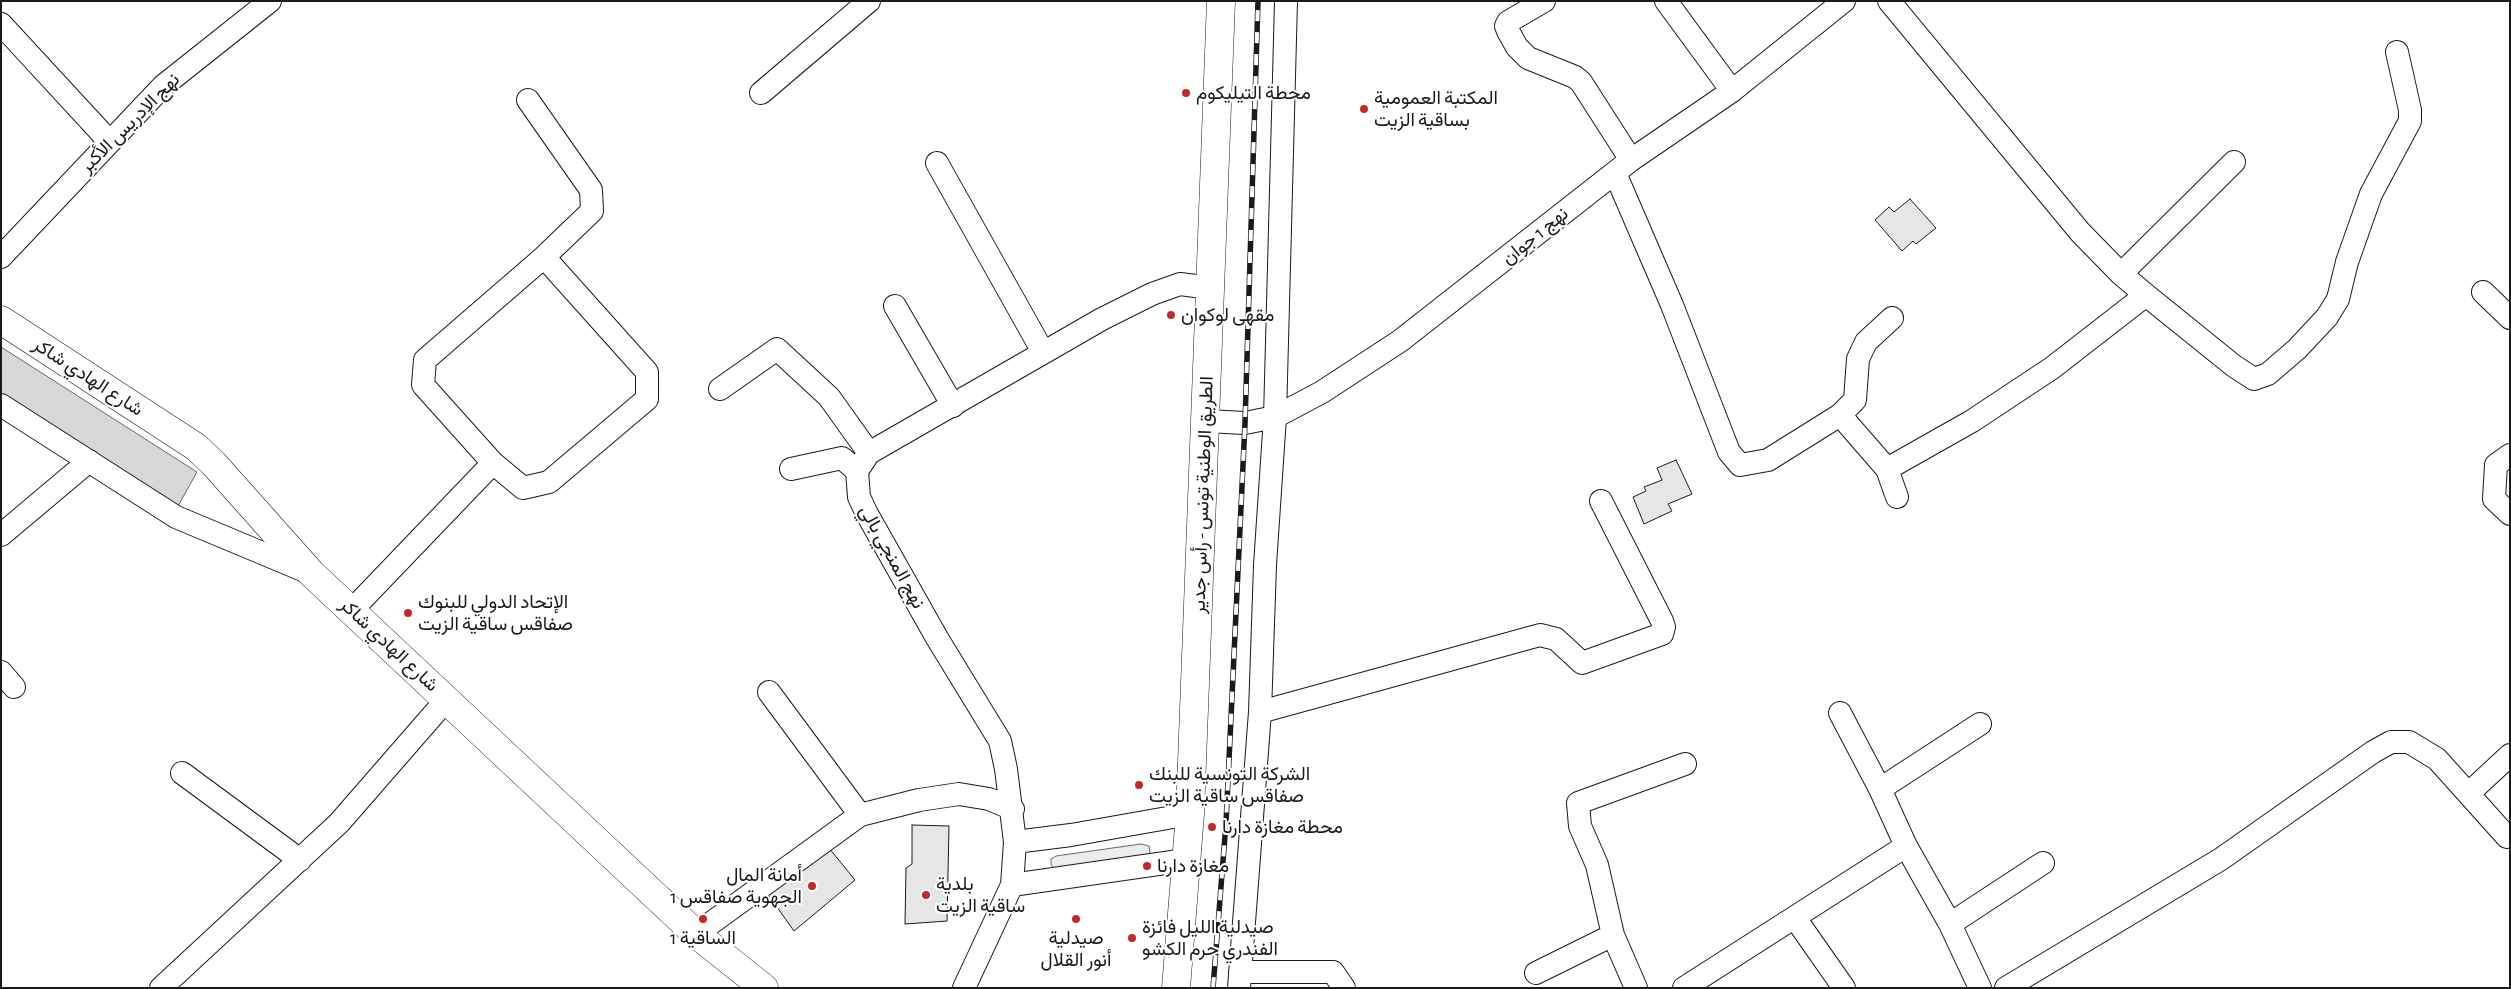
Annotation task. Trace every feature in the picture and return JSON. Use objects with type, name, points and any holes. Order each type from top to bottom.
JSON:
[{"type":"main road","name":"الطريق الوطنية تونس - رأس جدير","points":[[1176,988],[1190,814],[1221,1]]},
{"type":"main road","name":"شارع الهادي شاكر","points":[[1,320],[196,447],[214,464],[311,573],[696,934],[764,988]]},
{"type":"street","name":"نهج الإدريس الأكبر","points":[[1,257],[163,86],[270,1]]},
{"type":"street","points":[[761,93],[869,1]]},
{"type":"street","points":[[1286,1],[1275,417],[1265,565],[1260,712],[1240,980],[1333,972],[1344,988]]},
{"type":"street","points":[[1544,1],[1508,22],[1506,26],[1508,31],[1517,47],[1528,58],[1575,77],[1581,82],[1623,166],[1672,305],[1729,452],[1740,465],[1768,460],[1840,415],[1855,400],[1858,360],[1866,342],[1892,318]]},
{"type":"street","points":[[1666,1],[1732,91]]},
{"type":"street","name":"نهج 1 جوان","points":[[1206,421],[1245,423],[1275,417],[1322,392],[1400,341],[1623,166],[1732,91],[1844,1]]},
{"type":"street","points":[[1889,1],[2080,232],[2121,274],[2234,366],[2254,379],[2268,374],[2297,349],[2326,317],[2338,299],[2347,262],[2371,194],[2410,121],[2410,110],[2397,52]]},
{"type":"street","points":[[1,24],[109,142]]},
{"type":"street","points":[[528,100],[591,190],[592,211],[544,256],[424,360],[423,385],[493,463],[523,488],[549,482],[646,399],[647,372],[544,256]]},
{"type":"street","points":[[2121,274],[2234,162]]},
{"type":"street","points":[[937,163],[1043,352]]},
{"type":"street","points":[[791,469],[842,458],[863,462],[1043,352],[1102,319],[1180,284],[1211,288]]},
{"type":"street","points":[[2483,292],[2510,318]]},
{"type":"street","points":[[1887,469],[1972,421],[2052,368],[2146,294]]},
{"type":"street","points":[[895,306],[954,406]]},
{"type":"street","points":[[720,389],[777,349],[829,397],[863,462]]},
{"type":"street","points":[[1,405],[176,517],[311,573]]},
{"type":"street","points":[[1840,415],[1887,469],[1897,497]]},
{"type":"street","points":[[2510,455],[2496,465],[2494,499],[2510,514]]},
{"type":"street","points":[[1,535],[89,461]]},
{"type":"street","name":"نهج المنجي بالي","points":[[863,462],[859,497],[867,514],[937,638],[1000,741],[1013,809],[1015,842],[1012,885],[964,988]]},
{"type":"street","points":[[352,610],[493,463]]},
{"type":"street","points":[[1260,712],[1540,635],[1556,639],[1582,663],[1662,634],[1664,627],[1662,621],[1601,501]]},
{"type":"street","points":[[769,692],[860,815]]},
{"type":"street","points":[[161,988],[339,823],[447,699]]},
{"type":"street","points":[[1840,713],[1880,789],[1906,846],[1950,924],[1980,988]]},
{"type":"street","points":[[1880,789],[1980,724]]},
{"type":"street","points":[[2006,988],[2221,859],[2382,746],[2391,742],[2409,742],[2437,760],[2507,837]]},
{"type":"street","points":[[2469,794],[2510,755]]},
{"type":"street","points":[[1636,988],[1613,935],[1597,866],[1580,826],[1578,802],[1685,764]]},
{"type":"street","points":[[182,773],[300,860]]},
{"type":"street","points":[[696,934],[860,815],[919,800],[959,794],[989,799],[1013,809]]},
{"type":"street","points":[[1015,842],[1071,835],[1190,814]]},
{"type":"street","points":[[1684,988],[1711,981],[1795,918],[1906,846]]},
{"type":"street","points":[[1012,885],[1186,860]]},
{"type":"street","points":[[1950,924],[2044,863]]},
{"type":"street","points":[[1795,918],[1844,988]]},
{"type":"street","points":[[1536,973],[1613,935]]},
{"type":"shaded area","points":[[1,347],[197,472],[178,506],[1,395]]},
{"type":"shaded area","points":[[1141,844],[1149,846],[1150,853],[1146,856],[1055,869],[1051,865],[1051,859],[1056,856]]},
{"type":"building","points":[[1910,199],[1936,228],[1916,244],[1913,241],[1902,251],[1875,220],[1889,207],[1894,212]]},
{"type":"building","points":[[1676,460],[1692,494],[1668,504],[1672,511],[1644,524],[1633,497],[1646,491],[1644,487],[1662,480],[1657,468]]},
{"type":"building","name":"بلدية ساقية الزيت","points":[[912,825],[949,826],[947,921],[905,924],[906,868],[912,864]]},
{"type":"building","name":"أمانة المال الجهوية صفاقس 1","points":[[829,848],[855,880],[794,931],[767,893]]},
{"type":"railway","points":[[1213,988],[1226,823],[1245,423],[1258,1]]},
{"type":"place","name":"محطة التيليكوم","points":[[1186,93]]},
{"type":"place","name":"المكتبة العمومية بساقية الزيت","points":[[1364,109]]},
{"type":"place","name":"مقهى لوكوان","points":[[1171,315]]},
{"type":"place","name":"الإتحاد الدولي للبنوك صفاقس ساقية الزيت","points":[[408,613]]},
{"type":"place","name":"الشركة التونسية للبنك صفاقس ساقية الزيت","points":[[1139,785]]},
{"type":"place","name":"محطة مغازة دارنا","points":[[1212,827]]},
{"type":"place","name":"مغازة دارنا","points":[[1147,866]]},
{"type":"place","name":"أمانة المال الجهوية صفاقس 1","points":[[812,886]]},
{"type":"place","name":"بلدية ساقية الزيت","points":[[926,895]]},
{"type":"place","name":"الساقية 1","points":[[703,919]]},
{"type":"place","name":"صيدلية أنور القلال","points":[[1076,919]]},
{"type":"place","name":"صيدلية الليل فائزة الفندري حرم الكشو","points":[[1132,938]]}]
